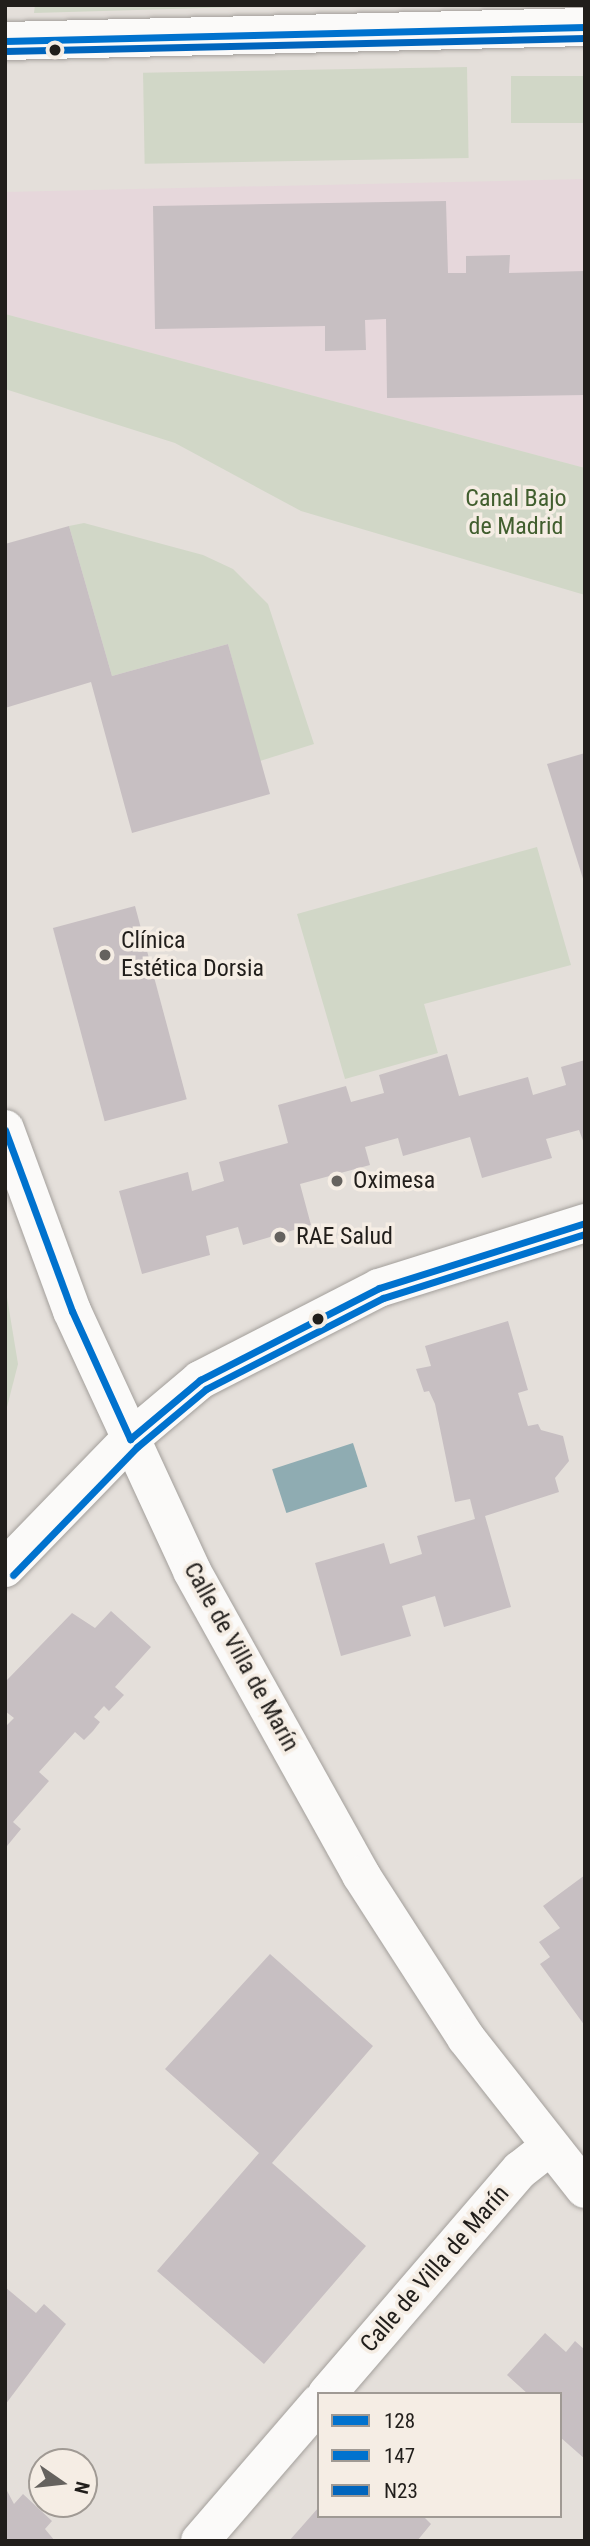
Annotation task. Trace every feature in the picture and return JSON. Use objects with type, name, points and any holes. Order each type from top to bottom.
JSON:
[{"type":"street","points":[[5,41],[585,27]]},
{"type":"street","name":"Calle de Villa de Marín","points":[[5,1129],[72,1311],[192,1571],[361,1875],[466,2038],[548,2148],[585,2189]]},
{"type":"street","points":[[5,1568],[130,1439],[200,1380],[379,1288],[585,1223]]},
{"type":"street","name":"Calle de Villa de Marín","points":[[329,2392],[520,2170],[548,2148]]},
{"type":"street","points":[[200,2541],[317,2405]]},
{"type":"shaded area","points":[[585,179],[585,468],[5,314],[5,192]]},
{"type":"green space","points":[[35,5],[306,5],[34,13]]},
{"type":"green space","points":[[467,67],[469,158],[145,164],[143,73]]},
{"type":"green space","points":[[511,76],[585,76],[585,123],[511,123]]},
{"type":"green space","name":"Canal Bajo de Madrid","points":[[5,314],[585,468],[585,595],[301,511],[175,443],[5,389]]},
{"type":"green space","points":[[84,523],[203,555],[233,569],[268,604],[314,744],[260,761],[228,644],[112,676],[69,526]]},
{"type":"green space","points":[[537,847],[571,965],[424,1004],[438,1053],[345,1079],[297,914]]},
{"type":"green space","points":[[5,1285],[18,1364],[5,1415]]},
{"type":"water","points":[[353,1443],[367,1487],[286,1513],[272,1469]]},
{"type":"building","points":[[446,201],[448,273],[466,273],[466,256],[510,255],[509,273],[585,271],[585,395],[387,398],[386,319],[365,320],[366,350],[325,351],[325,326],[155,329],[153,206]]},
{"type":"building","points":[[69,526],[112,676],[228,644],[270,794],[132,833],[91,682],[5,708],[5,544]]},
{"type":"building","points":[[585,753],[585,882],[584,882],[547,764]]},
{"type":"building","points":[[135,906],[187,1099],[105,1121],[53,928]]},
{"type":"building","points":[[447,1054],[459,1096],[528,1077],[533,1095],[566,1085],[561,1067],[585,1060],[585,1146],[579,1130],[546,1139],[552,1158],[482,1178],[470,1137],[403,1156],[398,1138],[365,1147],[370,1165],[300,1184],[311,1225],[243,1245],[238,1227],[206,1236],[210,1255],[142,1274],[119,1191],[188,1172],[192,1191],[224,1181],[219,1162],[288,1143],[278,1105],[346,1086],[351,1102],[384,1093],[379,1075]]},
{"type":"building","points":[[508,1321],[528,1390],[518,1393],[528,1426],[538,1424],[541,1430],[563,1436],[569,1461],[555,1478],[559,1492],[485,1516],[511,1607],[444,1627],[435,1596],[402,1606],[411,1636],[341,1656],[315,1563],[384,1543],[390,1564],[422,1554],[417,1536],[475,1519],[470,1499],[455,1502],[435,1404],[429,1391],[424,1392],[416,1369],[431,1366],[425,1346]]},
{"type":"building","points":[[111,1611],[151,1647],[115,1687],[124,1695],[109,1711],[104,1706],[94,1717],[100,1722],[93,1731],[84,1740],[75,1732],[39,1772],[49,1781],[13,1822],[21,1829],[7,1846],[5,1727],[14,1718],[5,1711],[7,1680],[72,1613],[95,1628]]},
{"type":"building","points":[[585,1875],[585,2026],[540,1964],[550,1957],[539,1942],[560,1928],[543,1906]]},
{"type":"building","points":[[270,1954],[373,2046],[272,2163],[366,2246],[264,2364],[157,2271],[259,2153],[165,2069]]},
{"type":"building","points":[[5,2287],[36,2313],[44,2304],[66,2324],[5,2405]]},
{"type":"building","points":[[545,2333],[566,2352],[575,2341],[585,2350],[585,2459],[562,2439],[562,2392],[526,2392],[507,2375]]},
{"type":"building","points":[[5,2487],[14,2504],[23,2494],[28,2499],[28,2518],[49,2518],[52,2521],[45,2529],[55,2541],[5,2541]]},
{"type":"building","points":[[317,2509],[317,2518],[425,2518],[431,2524],[417,2541],[289,2541]]},
{"type":"transit line","name":"128","points":[[5,41],[585,27]]},
{"type":"transit line","name":"N23","points":[[5,51],[585,38]]},
{"type":"transit line","name":"128","points":[[5,1130],[72,1311],[130,1439],[200,1380],[379,1288],[585,1223]]},
{"type":"transit line","name":"147","points":[[13,1575],[137,1447],[206,1389],[383,1298],[585,1234]]},
{"type":"place","name":"Clínica Estética Dorsia","points":[[105,955]]},
{"type":"place","name":"Oximesa","points":[[337,1181]]},
{"type":"place","name":"RAE Salud","points":[[280,1237]]}]
